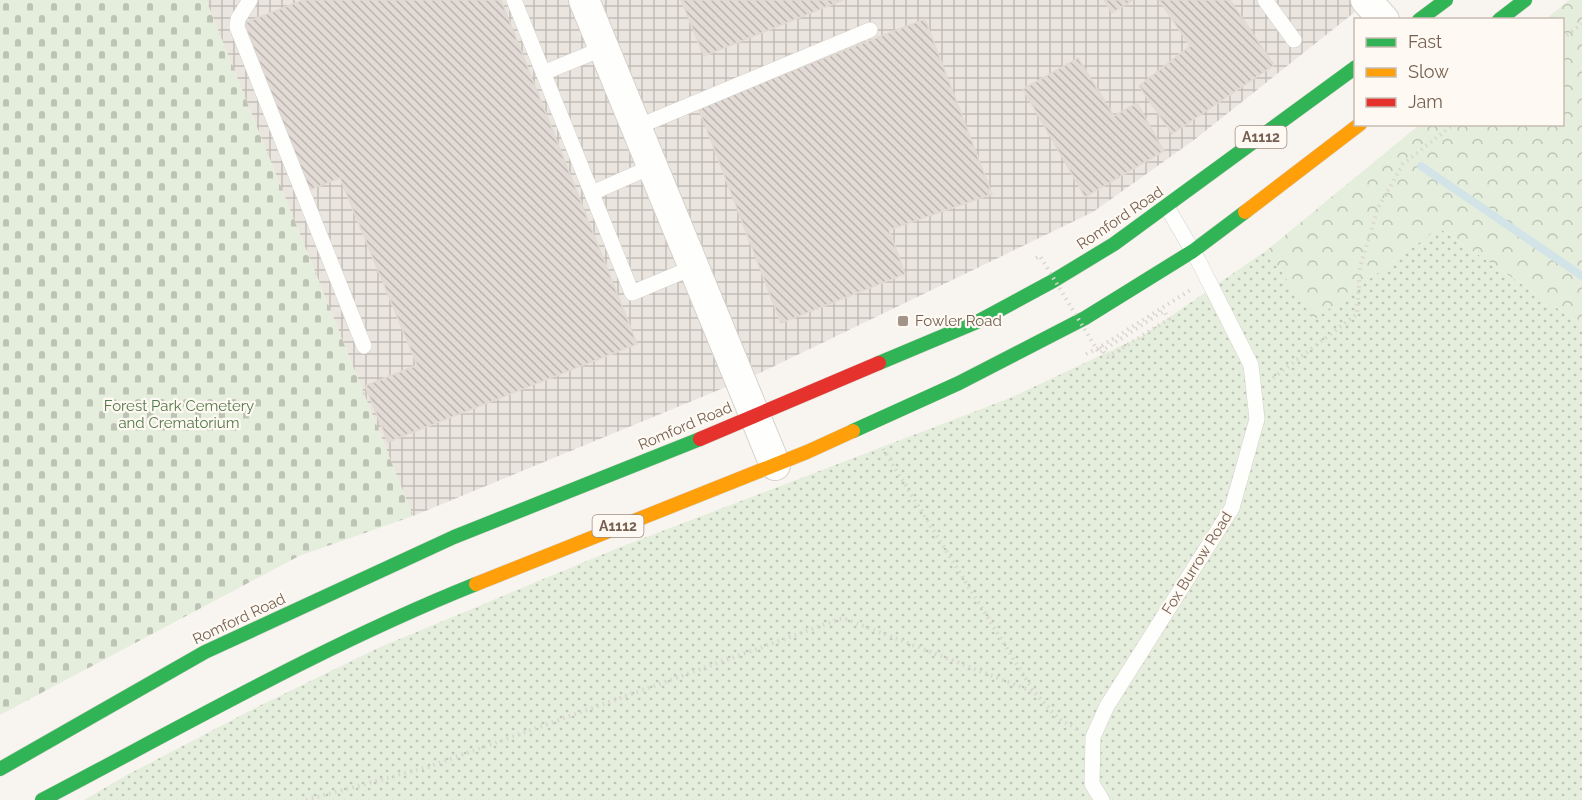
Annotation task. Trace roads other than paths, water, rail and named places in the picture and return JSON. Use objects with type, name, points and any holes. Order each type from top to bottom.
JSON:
[{"type":"main road","points":[[1422,18],[1446,0]]},
{"type":"main road","points":[[1502,18],[1525,0]]},
{"type":"main road","name":"Romford Road","points":[[0,769],[205,652],[454,537],[667,453],[979,321],[1053,281],[1114,244],[1354,68]]},
{"type":"main road","name":"A1112","points":[[42,800],[266,682],[419,607],[807,452],[1018,354],[1085,318],[1193,251],[1357,126]]},
{"type":"street","points":[[584,0],[775,465]]},
{"type":"street","points":[[1366,0],[1382,18]]},
{"type":"lane","points":[[250,0],[238,19],[237,27],[364,346]]},
{"type":"lane","points":[[514,0],[632,293],[694,267]]},
{"type":"lane","points":[[1266,0],[1294,40]]},
{"type":"lane","points":[[637,127],[870,30]]},
{"type":"lane","points":[[543,73],[604,48]]},
{"type":"lane","points":[[592,193],[653,166]]},
{"type":"lane","name":"Fox Burrow Road","points":[[1102,800],[1092,784],[1093,737],[1107,706],[1232,508],[1257,419],[1251,365],[1193,251],[1167,207]]},
{"type":"waterway","points":[[1421,166],[1582,276]]},
{"type":"place","name":"Fowler Road","points":[[903,321]]},
{"type":"park label","name":"Forest Park Cemetery and Crematorium","points":[[179,414]]}]
